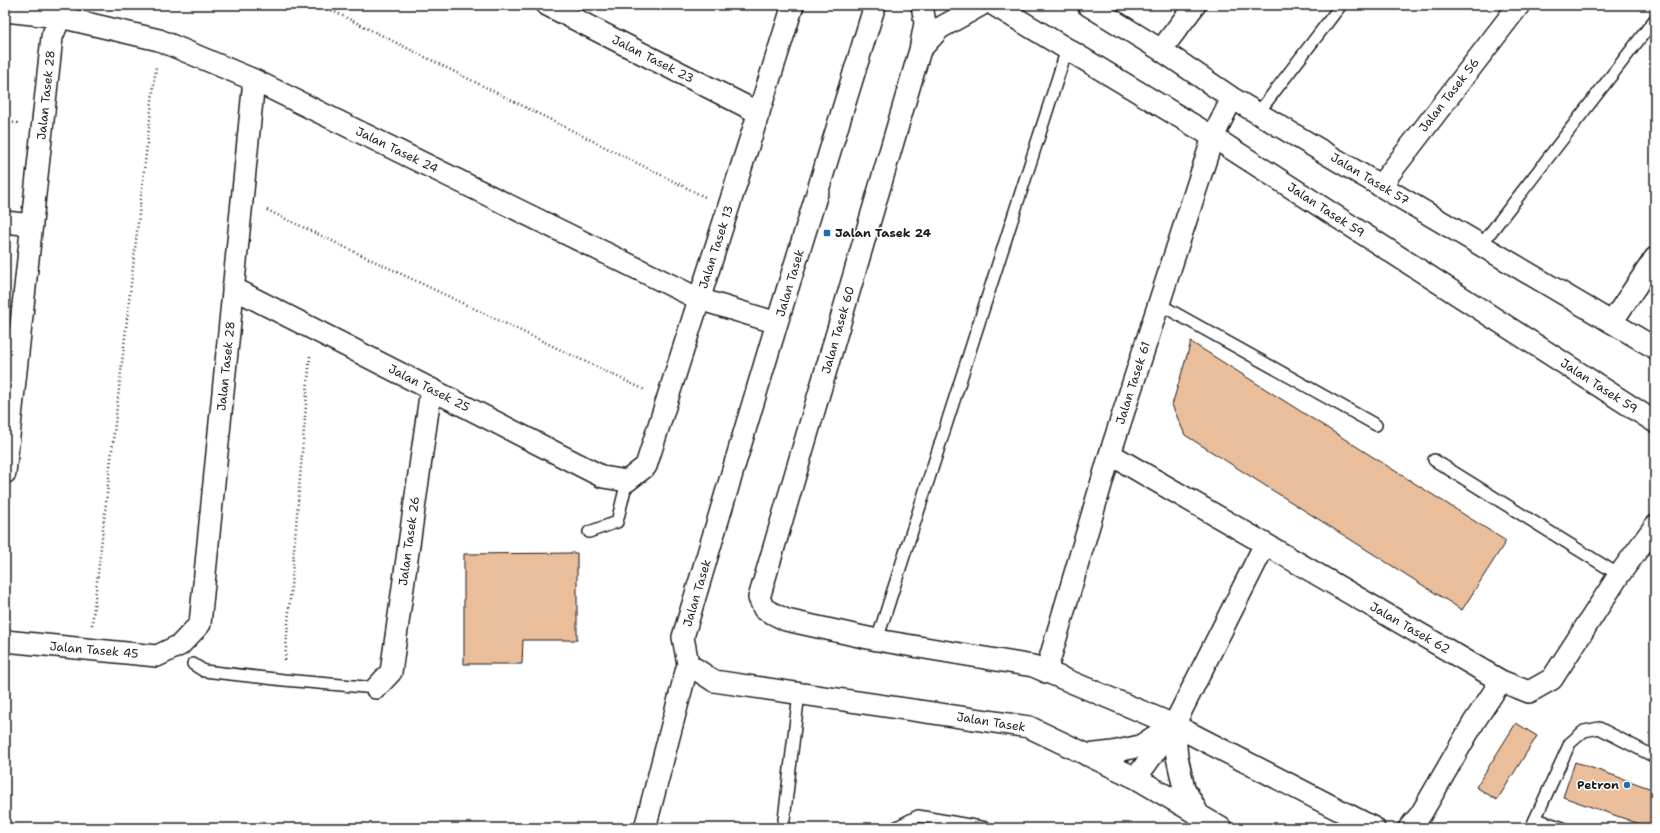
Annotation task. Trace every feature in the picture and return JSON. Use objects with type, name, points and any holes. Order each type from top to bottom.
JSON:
[{"type":"street","name":"Jalan Tasek 23","points":[[547,5],[759,113]]},
{"type":"street","name":"Jalan Tasek 13","points":[[627,481],[646,466],[793,5]]},
{"type":"street","name":"Jalan Tasek","points":[[875,5],[777,323],[684,637],[688,664],[714,681],[1029,727],[1136,778],[1220,828]]},
{"type":"street","name":"Jalan Tasek 60","points":[[876,640],[786,620],[764,609],[759,598],[920,50],[925,23],[922,5]]},
{"type":"street","points":[[920,50],[940,28],[981,5]]},
{"type":"street","name":"Jalan Tasek 59","points":[[994,5],[1213,137],[1655,422]]},
{"type":"street","name":"Jalan Tasek 57","points":[[1088,5],[1160,50],[1232,98],[1655,348]]},
{"type":"street","points":[[1160,50],[1195,5]]},
{"type":"street","name":"Jalan Tasek 56","points":[[1380,186],[1519,5]]},
{"type":"street","name":"Jalan Tasek 24","points":[[5,11],[62,11],[159,40],[254,80],[700,299],[777,323]]},
{"type":"street","name":"Jalan Tasek 28","points":[[5,473],[7,430],[32,225],[52,37],[62,11]]},
{"type":"street","name":"Jalan Tasek 28","points":[[180,645],[200,624],[254,80]]},
{"type":"street","name":"Jalan Tasek 61","points":[[1046,672],[1110,454],[1213,137],[1232,98]]},
{"type":"street","points":[[5,222],[32,225]]},
{"type":"street","points":[[1612,322],[1655,258]]},
{"type":"street","name":"Jalan Tasek 25","points":[[234,288],[603,477],[627,481]]},
{"type":"street","name":"Jalan Tasek 26","points":[[376,688],[390,672],[430,389]]},
{"type":"street","name":"Jalan Tasek 62","points":[[1110,454],[1501,681],[1530,692],[1552,679],[1619,575],[1655,526]]},
{"type":"street","points":[[1136,778],[1174,725],[1265,544]]},
{"type":"street","points":[[876,640],[1033,666],[1174,725],[1374,828]]},
{"type":"street","name":"Jalan Tasek 45","points":[[5,641],[157,656],[180,645]]},
{"type":"street","points":[[645,828],[688,664]]},
{"type":"street","points":[[1409,828],[1421,814],[1474,722],[1501,681]]},
{"type":"street","points":[[1087,755],[1113,752],[1140,746],[1174,725]]},
{"type":"street","points":[[1174,725],[1177,757],[1184,788],[1199,816]]},
{"type":"lane","points":[[1258,113],[1341,5]]},
{"type":"lane","points":[[1481,245],[1655,19]]},
{"type":"lane","points":[[876,640],[1067,49]]},
{"type":"lane","points":[[1159,304],[1376,426]]},
{"type":"lane","points":[[1434,460],[1619,575]]},
{"type":"lane","points":[[589,532],[617,522],[627,481]]},
{"type":"lane","points":[[193,664],[204,671],[376,688]]},
{"type":"lane","points":[[783,828],[799,693]]},
{"type":"lane","points":[[1563,828],[1534,823],[1570,743],[1584,731],[1599,728],[1655,757]]},
{"type":"lane","points":[[895,828],[918,816],[986,828]]},
{"type":"path","points":[[321,5],[728,209]]},
{"type":"path","points":[[89,649],[159,40]]},
{"type":"path","points":[[242,198],[667,401]]},
{"type":"path","points":[[284,680],[312,328]]},
{"type":"building","points":[[1191,342],[1506,541],[1462,610],[1185,435],[1172,405]]},
{"type":"building","points":[[577,553],[577,640],[523,640],[522,664],[464,664],[464,554]]},
{"type":"building","points":[[1516,723],[1537,736],[1497,800],[1476,787]]},
{"type":"building","points":[[1575,762],[1655,790],[1655,828],[1651,828],[1563,797]]},
{"type":"place","name":"Jalan Tasek 24","points":[[827,233]]},
{"type":"place","name":"Petron","points":[[1627,785]]}]
